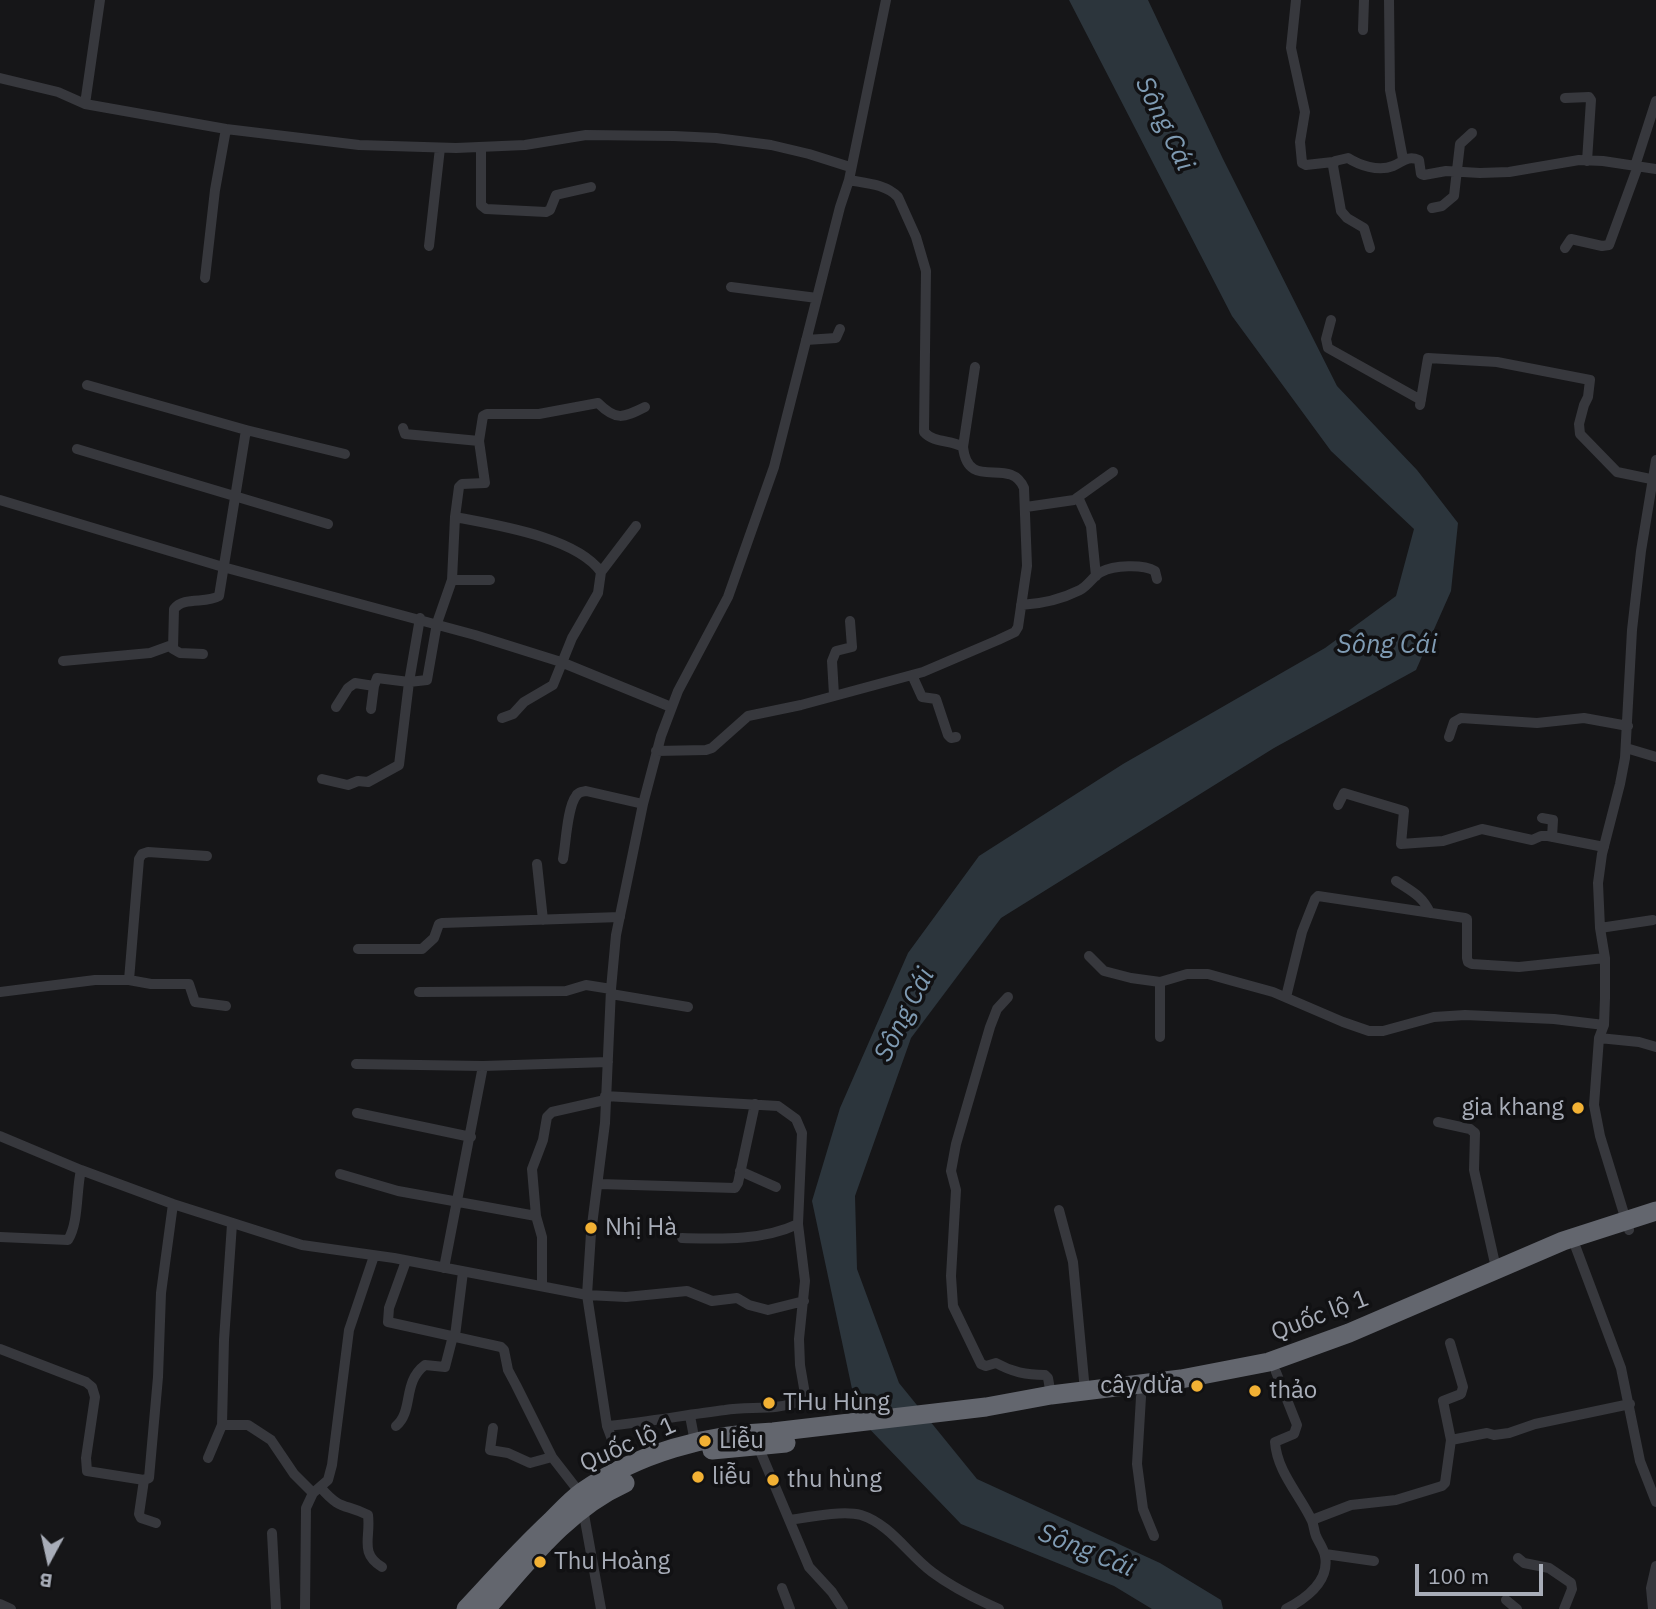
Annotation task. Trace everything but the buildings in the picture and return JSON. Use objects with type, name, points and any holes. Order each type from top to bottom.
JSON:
[{"type":"highway","name":"Quốc lộ 1","points":[[987,1413],[1141,1397],[1230,1383],[1276,1372],[1338,1350],[1627,1226],[1656,1211]]},
{"type":"highway","name":"Quốc lộ 1","points":[[987,1413],[1051,1395],[1181,1379],[1269,1362],[1361,1328],[1563,1241],[1656,1222]]},
{"type":"highway","points":[[763,1439],[987,1413]]},
{"type":"highway","name":"Quốc lộ 1","points":[[466,1609],[521,1550],[623,1469],[695,1442],[763,1439]]},
{"type":"highway","name":"Quốc lộ 1","points":[[486,1609],[581,1501],[667,1464],[710,1450],[763,1439]]},
{"type":"street","points":[[85,104],[100,0]]},
{"type":"street","points":[[623,1469],[607,1426],[587,1295],[608,1062],[611,991],[620,917],[643,804],[656,751],[671,707],[728,597],[774,467],[849,180],[886,0]]},
{"type":"street","points":[[1296,0],[1291,48],[1305,113],[1300,142],[1302,163],[1306,165],[1348,158],[1357,164],[1382,168],[1395,165],[1403,159],[1418,159],[1424,176],[1455,171],[1493,174],[1571,161],[1656,169]]},
{"type":"street","points":[[1363,30],[1364,0]]},
{"type":"street","points":[[1389,0],[1390,90],[1403,159]]},
{"type":"street","points":[[0,78],[58,92],[85,104],[226,130],[359,145],[481,147],[525,145],[586,135],[630,134],[716,138],[783,148],[850,167]]},
{"type":"street","points":[[1565,98],[1589,97],[1591,100],[1587,161]]},
{"type":"street","points":[[1565,248],[1571,239],[1609,245],[1637,166],[1656,101]]},
{"type":"street","points":[[205,278],[215,190],[226,130]]},
{"type":"street","points":[[1432,208],[1442,206],[1454,196],[1460,144],[1472,134]]},
{"type":"street","points":[[481,147],[481,205],[486,209],[546,212],[550,210],[556,195],[591,187]]},
{"type":"street","points":[[429,246],[440,148]]},
{"type":"street","points":[[1333,162],[1341,211],[1364,228],[1370,248]]},
{"type":"street","points":[[849,180],[893,192],[916,237],[926,271],[924,432],[934,440],[963,447]]},
{"type":"street","points":[[731,287],[817,299]]},
{"type":"street","points":[[1331,320],[1326,339],[1328,348],[1420,402],[1428,358],[1497,362],[1590,380],[1590,392],[1579,424],[1580,435],[1617,472],[1654,480]]},
{"type":"street","points":[[806,340],[836,338],[841,329]]},
{"type":"street","points":[[656,751],[706,750],[712,748],[748,716],[923,672],[1015,632],[1027,566],[1024,488],[1021,482],[1005,473],[973,470],[967,464],[963,447],[975,367]]},
{"type":"street","points":[[87,386],[345,454]]},
{"type":"street","points":[[371,709],[377,678],[427,680],[437,623],[452,580],[454,517],[460,485],[485,483],[479,441],[481,420],[487,414],[539,414],[598,403],[608,413],[621,416],[645,407]]},
{"type":"street","points":[[403,428],[405,434],[479,441]]},
{"type":"street","points":[[203,654],[176,652],[172,645],[176,605],[217,599],[246,430]]},
{"type":"street","points":[[77,449],[328,524]]},
{"type":"street","points":[[1627,1226],[1600,1136],[1594,1105],[1599,1038],[1604,1025],[1605,958],[1600,928],[1598,883],[1626,748],[1632,630],[1656,460]]},
{"type":"street","points":[[1026,507],[1067,502],[1113,472]]},
{"type":"street","points":[[1078,497],[1091,526],[1096,576]]},
{"type":"street","points":[[0,500],[358,605],[437,623],[561,662],[671,707]]},
{"type":"street","points":[[454,517],[519,530],[563,546],[591,560],[601,572]]},
{"type":"street","points":[[502,718],[513,714],[531,697],[550,688],[572,638],[598,593],[601,572],[636,526]]},
{"type":"street","points":[[1021,605],[1043,603],[1068,595],[1089,585],[1104,571],[1144,566],[1155,571],[1157,579]]},
{"type":"street","points":[[452,580],[490,580]]},
{"type":"street","points":[[322,779],[351,785],[368,782],[399,765],[420,618]]},
{"type":"street","points":[[834,695],[833,657],[838,650],[852,648],[850,621]]},
{"type":"street","points":[[63,660],[150,653],[172,645]]},
{"type":"street","points":[[912,674],[922,697],[936,699],[948,735],[951,738],[956,737]]},
{"type":"street","points":[[336,708],[352,684],[358,682],[374,686]]},
{"type":"street","points":[[1449,737],[1454,722],[1461,718],[1537,723],[1584,718],[1628,726]]},
{"type":"street","points":[[1626,748],[1656,757]]},
{"type":"street","points":[[563,859],[571,810],[579,792],[586,791],[643,804]]},
{"type":"street","points":[[1338,805],[1344,793],[1404,811],[1401,844],[1443,841],[1482,829],[1532,840],[1541,836],[1552,837],[1604,847]]},
{"type":"street","points":[[1542,818],[1553,820],[1552,837]]},
{"type":"street","points":[[129,979],[139,859],[142,854],[148,852],[207,856]]},
{"type":"street","points":[[537,864],[543,920]]},
{"type":"street","points":[[1396,881],[1421,897],[1430,913]]},
{"type":"street","points":[[1286,997],[1302,932],[1318,896],[1467,918],[1467,958],[1472,964],[1520,967],[1605,958]]},
{"type":"street","points":[[358,949],[422,949],[430,943],[442,923],[620,917]]},
{"type":"street","points":[[1600,928],[1653,920]]},
{"type":"street","points":[[1089,956],[1104,971],[1111,974],[1160,982],[1187,974],[1208,974],[1286,997],[1369,1031],[1383,1031],[1434,1017],[1465,1015],[1554,1019],[1604,1025]]},
{"type":"street","points":[[0,992],[95,980],[129,979],[151,984],[189,984],[195,1002],[226,1006]]},
{"type":"street","points":[[1160,982],[1160,1037]]},
{"type":"street","points":[[419,992],[566,991],[586,985],[688,1007]]},
{"type":"street","points":[[1008,997],[997,1009],[990,1027],[956,1144],[951,1171],[956,1191],[951,1276],[953,1306],[981,1364],[986,1366],[996,1363],[1009,1371],[1045,1375],[1051,1395]]},
{"type":"street","points":[[1599,1038],[1639,1042],[1656,1047]]},
{"type":"street","points":[[356,1064],[483,1066],[608,1062]]},
{"type":"street","points":[[444,1268],[483,1066]]},
{"type":"street","points":[[542,1286],[542,1237],[536,1216],[532,1169],[543,1140],[547,1117],[552,1112],[605,1098],[778,1106],[796,1119],[802,1133],[798,1224],[805,1281],[799,1339],[804,1398],[797,1403],[775,1407],[607,1426]]},
{"type":"street","points":[[598,1184],[735,1188],[755,1104]]},
{"type":"street","points":[[357,1113],[471,1137]]},
{"type":"street","points":[[1438,1122],[1470,1129],[1475,1133],[1474,1170],[1496,1268]]},
{"type":"street","points":[[0,1136],[173,1204],[302,1245],[406,1261],[587,1295],[626,1297],[687,1291],[712,1301],[737,1298],[768,1310],[804,1301]]},
{"type":"street","points":[[0,1237],[68,1240],[74,1223],[76,1190],[81,1170]]},
{"type":"street","points":[[740,1171],[776,1187]]},
{"type":"street","points":[[340,1174],[398,1191],[536,1216]]},
{"type":"street","points":[[0,1349],[38,1362],[92,1387],[94,1397],[86,1458],[87,1471],[144,1480],[149,1478],[158,1377],[161,1293],[173,1204]]},
{"type":"street","points":[[1059,1210],[1073,1262],[1085,1391]]},
{"type":"street","points":[[208,1458],[222,1425],[224,1340],[232,1224]]},
{"type":"street","points":[[682,1238],[742,1238],[788,1229],[798,1224]]},
{"type":"street","points":[[1576,1248],[1621,1368],[1640,1461],[1656,1502]]},
{"type":"street","points":[[305,1609],[305,1514],[317,1490],[328,1480],[349,1330],[374,1256]]},
{"type":"street","points":[[406,1261],[387,1313],[388,1322],[496,1345],[504,1350],[509,1370],[552,1457],[581,1501],[601,1609]]},
{"type":"street","points":[[396,1426],[404,1419],[410,1386],[418,1370],[425,1365],[445,1367],[454,1336],[463,1272]]},
{"type":"street","points":[[1312,1521],[1351,1506],[1396,1500],[1445,1483],[1451,1440],[1443,1401],[1461,1394],[1463,1387],[1450,1343]]},
{"type":"street","points":[[1276,1372],[1297,1425],[1294,1434],[1277,1440],[1276,1448],[1325,1554],[1324,1572],[1313,1591],[1286,1609]]},
{"type":"street","points":[[1141,1397],[1137,1464],[1143,1509],[1154,1536]]},
{"type":"street","points":[[1451,1440],[1488,1433],[1509,1433],[1535,1424],[1630,1404]]},
{"type":"street","points":[[740,1409],[763,1439],[809,1567],[832,1592],[843,1609]]},
{"type":"street","points":[[690,1416],[695,1442]]},
{"type":"street","points":[[222,1425],[250,1427],[277,1446],[294,1474],[341,1507],[368,1516],[367,1551],[370,1558],[383,1567]]},
{"type":"street","points":[[493,1427],[490,1450],[508,1453],[530,1463],[552,1457]]},
{"type":"street","points":[[144,1480],[139,1514],[141,1518],[156,1523]]},
{"type":"street","points":[[790,1520],[859,1514],[894,1536],[933,1573],[999,1609]]},
{"type":"street","points":[[272,1533],[276,1609]]},
{"type":"street","points":[[1325,1554],[1374,1561]]},
{"type":"street","points":[[1518,1558],[1524,1563],[1549,1568],[1571,1583],[1572,1589],[1564,1609]]},
{"type":"street","points":[[1653,1609],[1656,1566]]},
{"type":"street","points":[[782,1588],[790,1609]]},
{"type":"street","points":[[1506,1600],[1517,1609]]},
{"type":"street","points":[[0,1604],[11,1609]]},
{"type":"water","name":"Sông Cái","points":[[1069,0],[1148,0],[1223,159],[1337,386],[1417,470],[1458,523],[1451,591],[1416,670],[1274,748],[1001,918],[911,1038],[855,1196],[857,1269],[899,1383],[977,1479],[1160,1563],[1221,1600],[1223,1609],[1152,1609],[1114,1586],[961,1524],[858,1417],[812,1201],[840,1108],[908,953],[979,856],[1123,764],[1325,648],[1396,596],[1414,529],[1331,451],[1232,316]]},
{"type":"place","name":"gia khang","points":[[1578,1108]]},
{"type":"place","name":"Nhị Hà","points":[[591,1228]]},
{"type":"place","name":"cây dừa","points":[[1197,1386]]},
{"type":"place","name":"thảo","points":[[1255,1391]]},
{"type":"place","name":"THu Hùng","points":[[769,1403]]},
{"type":"place","name":"Liễu","points":[[705,1441]]},
{"type":"place","name":"liễu","points":[[698,1477]]},
{"type":"place","name":"thu hùng","points":[[773,1480]]},
{"type":"place","name":"Thu Hoàng","points":[[540,1562]]}]
